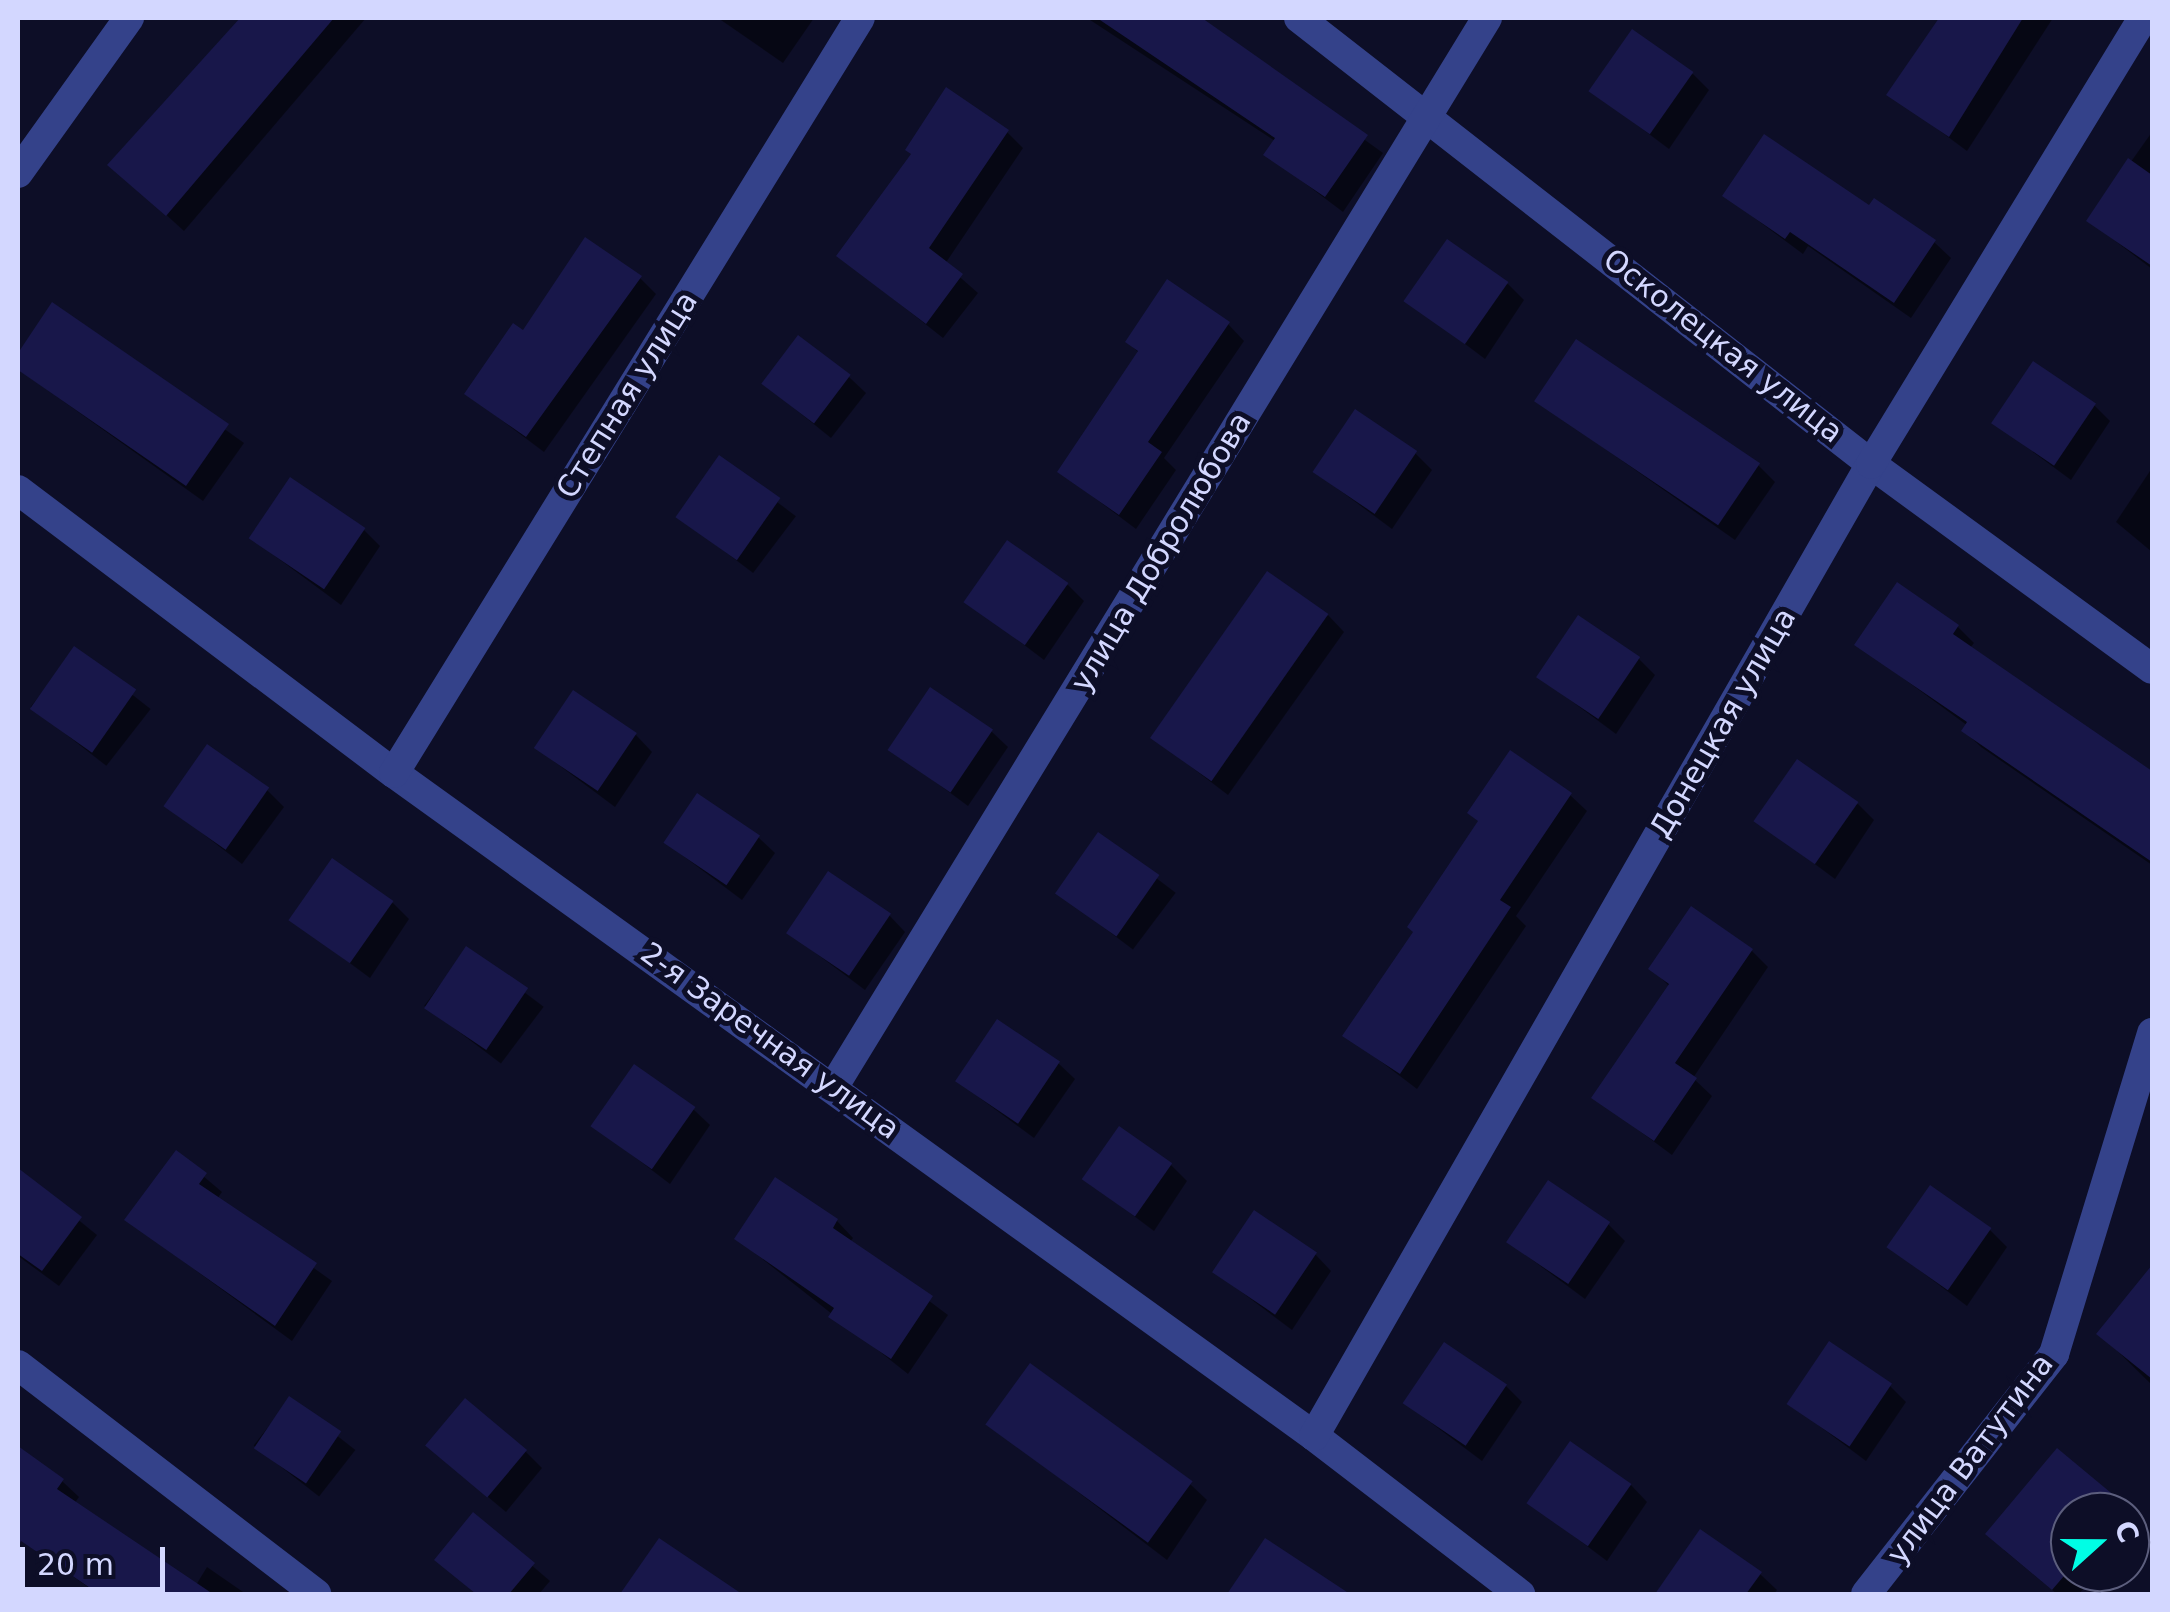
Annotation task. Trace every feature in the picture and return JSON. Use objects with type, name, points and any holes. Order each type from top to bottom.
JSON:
[{"type":"street","name":"Степная улица","points":[[394,773],[860,18]]},
{"type":"street","name":"Осколецкая улица","points":[[1299,18],[1429,114],[1871,464],[2152,669]]},
{"type":"street","name":"улица Добролюбова","points":[[834,1086],[1488,18]]},
{"type":"street","name":"Донецкая улица","points":[[1314,1436],[1871,464],[2143,18]]},
{"type":"street","points":[[18,173],[123,20]]},
{"type":"street","name":"2-я Заречная улица","points":[[18,490],[394,773],[834,1086],[1314,1436],[1520,1594]]},
{"type":"street","name":"улица Ватутина","points":[[1866,1594],[2054,1354],[2152,1033]]},
{"type":"street","points":[[18,1365],[316,1594]]},
{"type":"building","points":[[240,18],[334,18],[166,216],[107,165]]},
{"type":"building","points":[[1097,18],[1202,18],[1368,135],[1325,197],[1263,155],[1275,138]]},
{"type":"building","points":[[1939,18],[2023,18],[1949,137],[1886,95]]},
{"type":"building","points":[[1632,29],[1693,72],[1650,134],[1588,91]]},
{"type":"building","points":[[946,87],[1009,130],[929,248],[963,274],[926,324],[836,256],[911,154],[905,150]]},
{"type":"building","points":[[1764,134],[1869,205],[1874,198],[1936,240],[1894,303],[1790,232],[1785,239],[1722,196]]},
{"type":"building","points":[[2128,158],[2152,175],[2152,266],[2086,221]]},
{"type":"building","points":[[585,237],[642,276],[526,437],[464,394],[513,323],[523,330]]},
{"type":"building","points":[[1447,239],[1508,282],[1465,344],[1403,301]]},
{"type":"building","points":[[1167,279],[1230,322],[1148,442],[1162,452],[1119,515],[1057,472],[1138,351],[1125,342]]},
{"type":"building","points":[[52,302],[229,424],[186,486],[18,370],[18,353]]},
{"type":"building","points":[[798,335],[851,375],[814,423],[761,384]]},
{"type":"building","points":[[1576,339],[1760,463],[1718,525],[1534,401]]},
{"type":"building","points":[[2033,361],[2096,403],[2054,466],[1991,423]]},
{"type":"building","points":[[1355,409],[1417,451],[1375,514],[1313,472]]},
{"type":"building","points":[[719,455],[780,498],[737,560],[675,517]]},
{"type":"building","points":[[290,477],[365,528],[324,589],[249,538]]},
{"type":"building","points":[[1007,540],[1068,583],[1025,645],[963,602]]},
{"type":"building","points":[[1267,571],[1328,614],[1211,781],[1150,738]]},
{"type":"building","points":[[1897,582],[1959,625],[1953,634],[2152,771],[2152,862],[1961,731],[1967,722],[1854,645]]},
{"type":"building","points":[[1578,615],[1640,657],[1598,719],[1536,677]]},
{"type":"building","points":[[74,646],[136,690],[92,753],[30,709]]},
{"type":"building","points":[[930,687],[993,729],[951,793],[888,750]]},
{"type":"building","points":[[573,690],[637,733],[598,791],[534,748]]},
{"type":"building","points":[[207,744],[269,788],[226,850],[163,806]]},
{"type":"building","points":[[1510,750],[1572,793],[1500,900],[1511,907],[1400,1074],[1342,1036],[1413,932],[1407,927],[1478,821],[1467,813]]},
{"type":"building","points":[[1797,759],[1858,802],[1815,864],[1753,821]]},
{"type":"building","points":[[697,793],[760,835],[726,885],[663,843]]},
{"type":"building","points":[[1098,832],[1159,875],[1116,936],[1055,893]]},
{"type":"building","points":[[332,858],[393,901],[350,963],[288,920]]},
{"type":"building","points":[[828,871],[891,913],[849,976],[786,933]]},
{"type":"building","points":[[1691,906],[1753,949],[1675,1063],[1697,1078],[1654,1141],[1591,1098],[1669,984],[1648,969]]},
{"type":"building","points":[[466,946],[528,988],[486,1050],[424,1008]]},
{"type":"building","points":[[997,1019],[1060,1061],[1018,1124],[955,1081]]},
{"type":"building","points":[[634,1064],[695,1107],[652,1169],[590,1126]]},
{"type":"building","points":[[1119,1126],[1172,1163],[1135,1217],[1082,1179]]},
{"type":"building","points":[[176,1150],[207,1173],[199,1184],[317,1263],[275,1326],[124,1220]]},
{"type":"building","points":[[18,1168],[82,1217],[42,1271],[18,1254]]},
{"type":"building","points":[[775,1177],[838,1219],[833,1228],[933,1296],[891,1359],[828,1317],[834,1308],[734,1239]]},
{"type":"building","points":[[1548,1180],[1610,1222],[1568,1284],[1506,1242]]},
{"type":"building","points":[[1930,1185],[1991,1228],[1948,1290],[1886,1247]]},
{"type":"building","points":[[1254,1210],[1317,1252],[1275,1315],[1212,1272]]},
{"type":"building","points":[[2152,1265],[2152,1379],[2096,1334]]},
{"type":"building","points":[[1829,1341],[1892,1383],[1850,1447],[1787,1404]]},
{"type":"building","points":[[1444,1342],[1507,1384],[1466,1446],[1403,1403]]},
{"type":"building","points":[[1030,1363],[1193,1481],[1148,1543],[985,1424]]},
{"type":"building","points":[[289,1396],[341,1431],[306,1483],[254,1448]]},
{"type":"building","points":[[465,1398],[527,1450],[487,1498],[425,1445]]},
{"type":"building","points":[[1570,1441],[1631,1484],[1588,1546],[1526,1503]]},
{"type":"building","points":[[18,1446],[64,1479],[57,1489],[213,1594],[99,1594],[21,1541],[18,1547]]},
{"type":"building","points":[[2057,1448],[2110,1492],[2050,1492],[2050,1588],[1985,1534]]},
{"type":"building","points":[[473,1512],[535,1563],[509,1594],[476,1594],[434,1560]]},
{"type":"building","points":[[1700,1529],[1762,1572],[1746,1594],[1655,1594]]},
{"type":"building","points":[[659,1538],[742,1594],[620,1594]]},
{"type":"building","points":[[1265,1538],[1350,1594],[1227,1594]]}]
